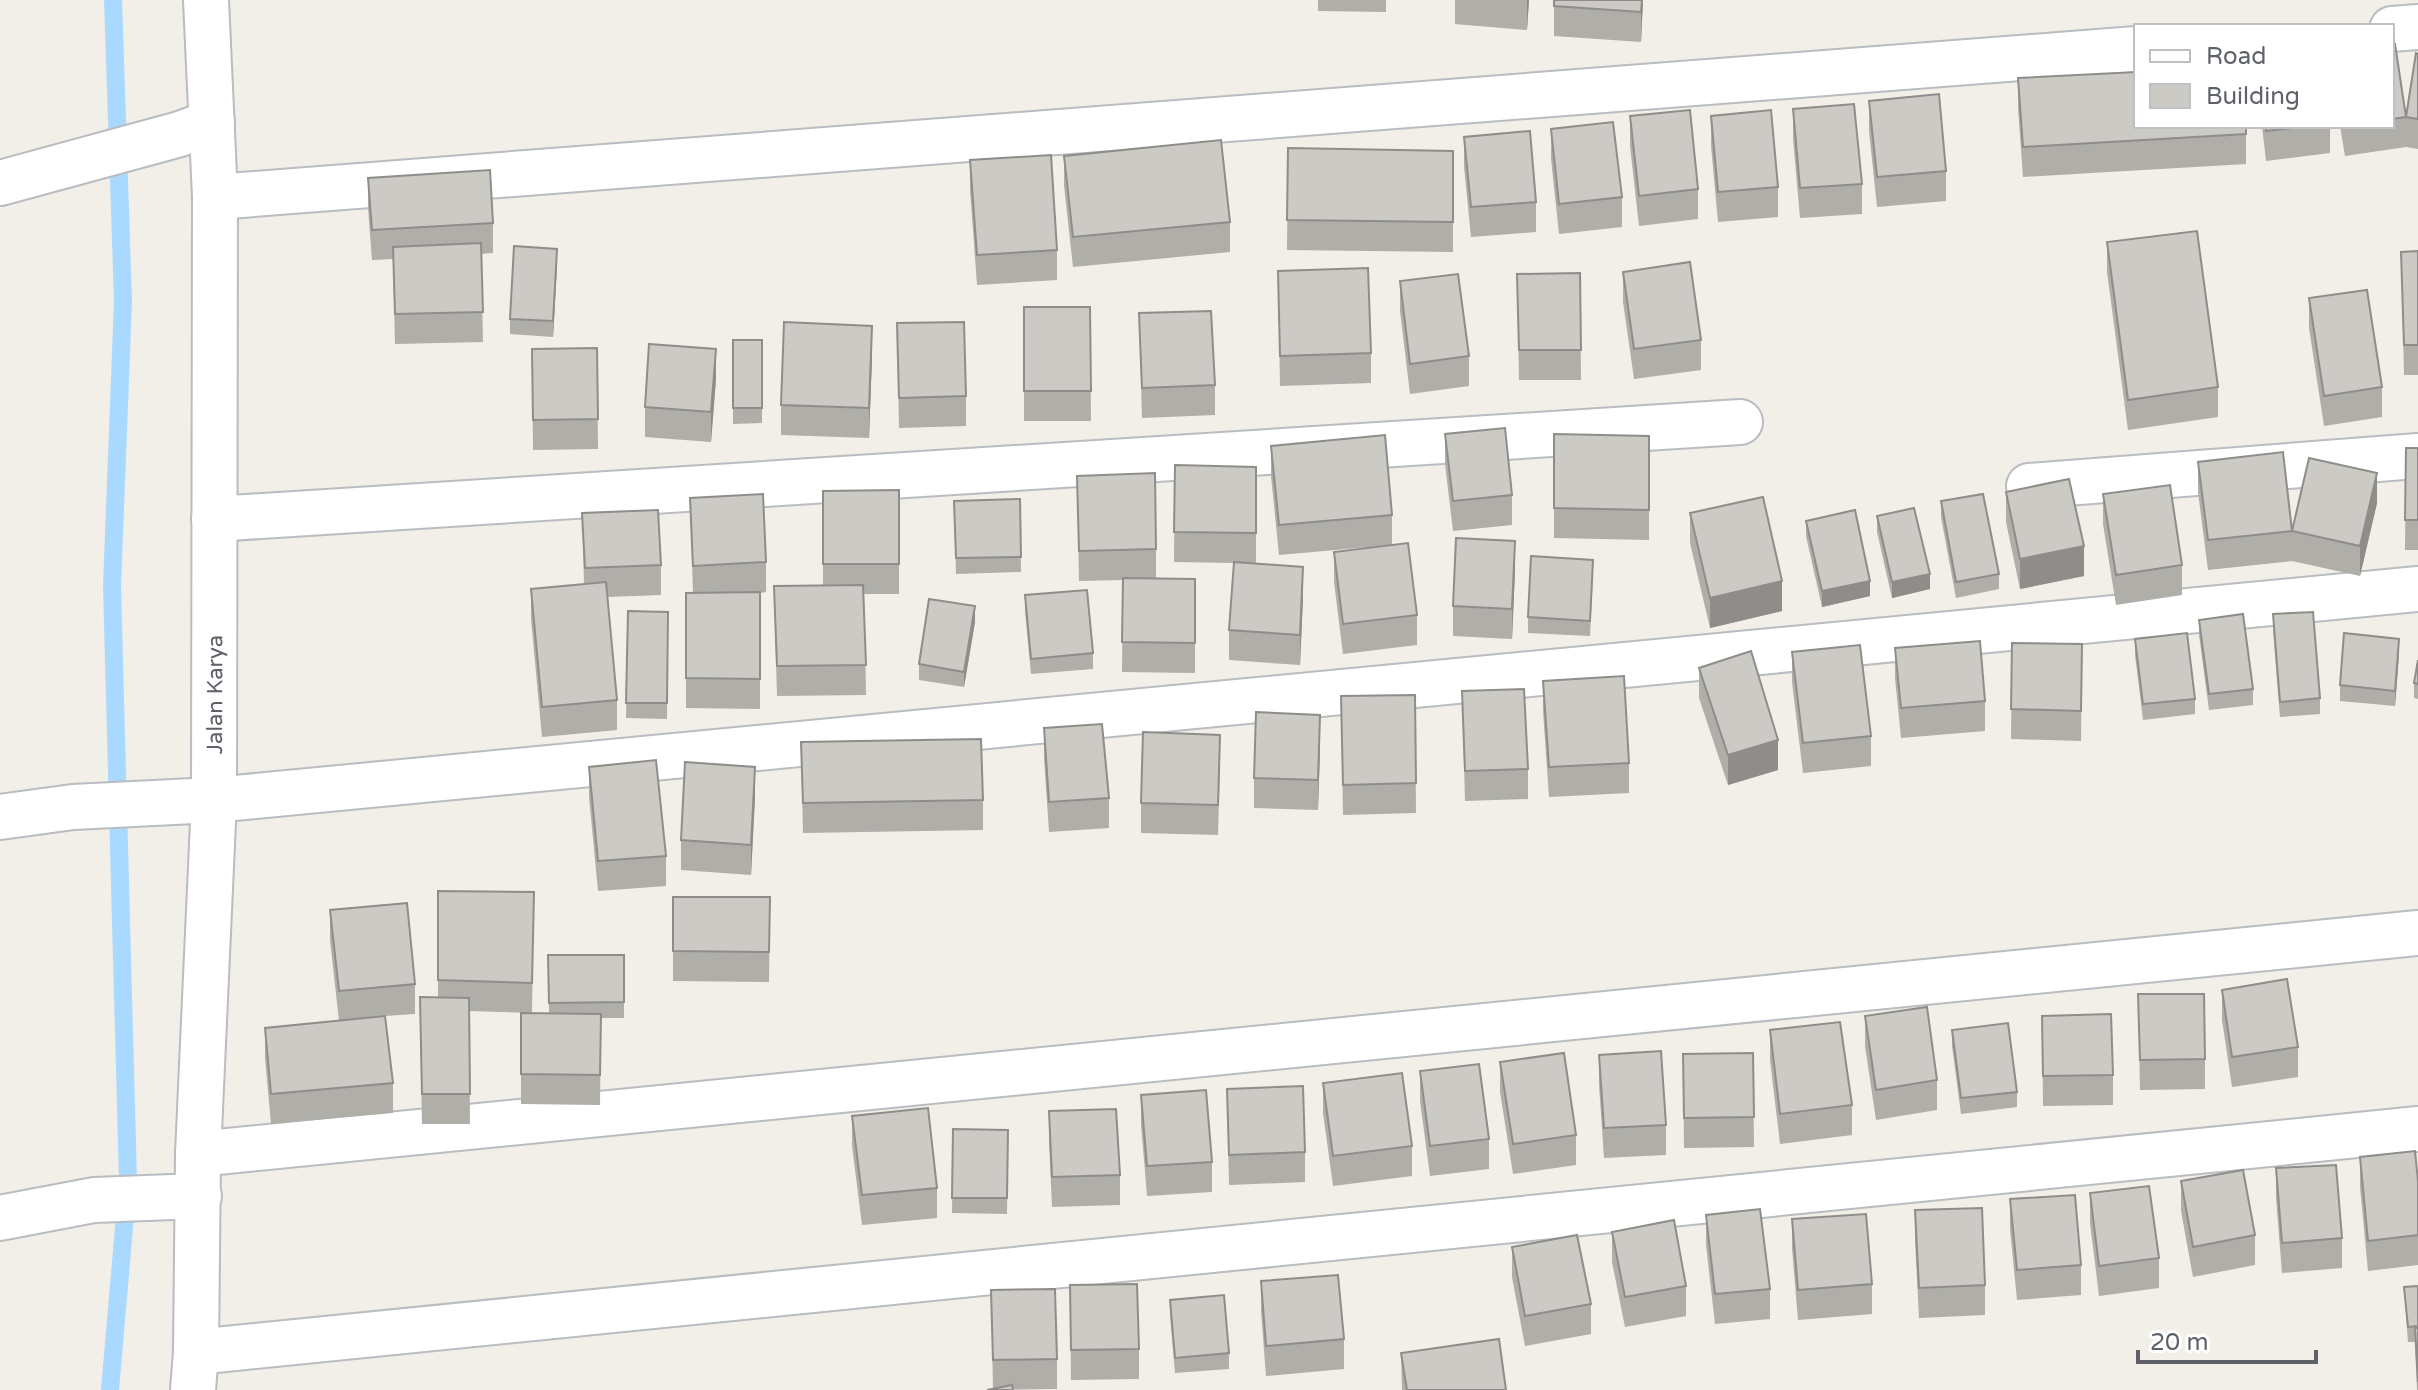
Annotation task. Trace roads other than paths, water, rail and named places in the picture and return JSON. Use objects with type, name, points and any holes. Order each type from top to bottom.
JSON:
[{"type":"street","name":"Jalan Karya","points":[[194,1371],[198,1175],[214,800],[215,197],[196,128],[206,0]]},
{"type":"street","points":[[2394,29],[2418,27]]},
{"type":"street","points":[[215,197],[2134,49]]},
{"type":"street","points":[[0,183],[196,128]]},
{"type":"street","points":[[214,519],[1740,422]]},
{"type":"street","points":[[2029,486],[2418,456]]},
{"type":"street","points":[[0,817],[73,807],[214,800],[2418,589]]},
{"type":"street","points":[[0,1218],[94,1200],[149,1197],[198,1175],[2418,933]]},
{"type":"street","points":[[194,1371],[2418,1129]]},
{"type":"waterway","points":[[110,1390],[128,1181],[112,586],[123,301],[113,0]]}]
